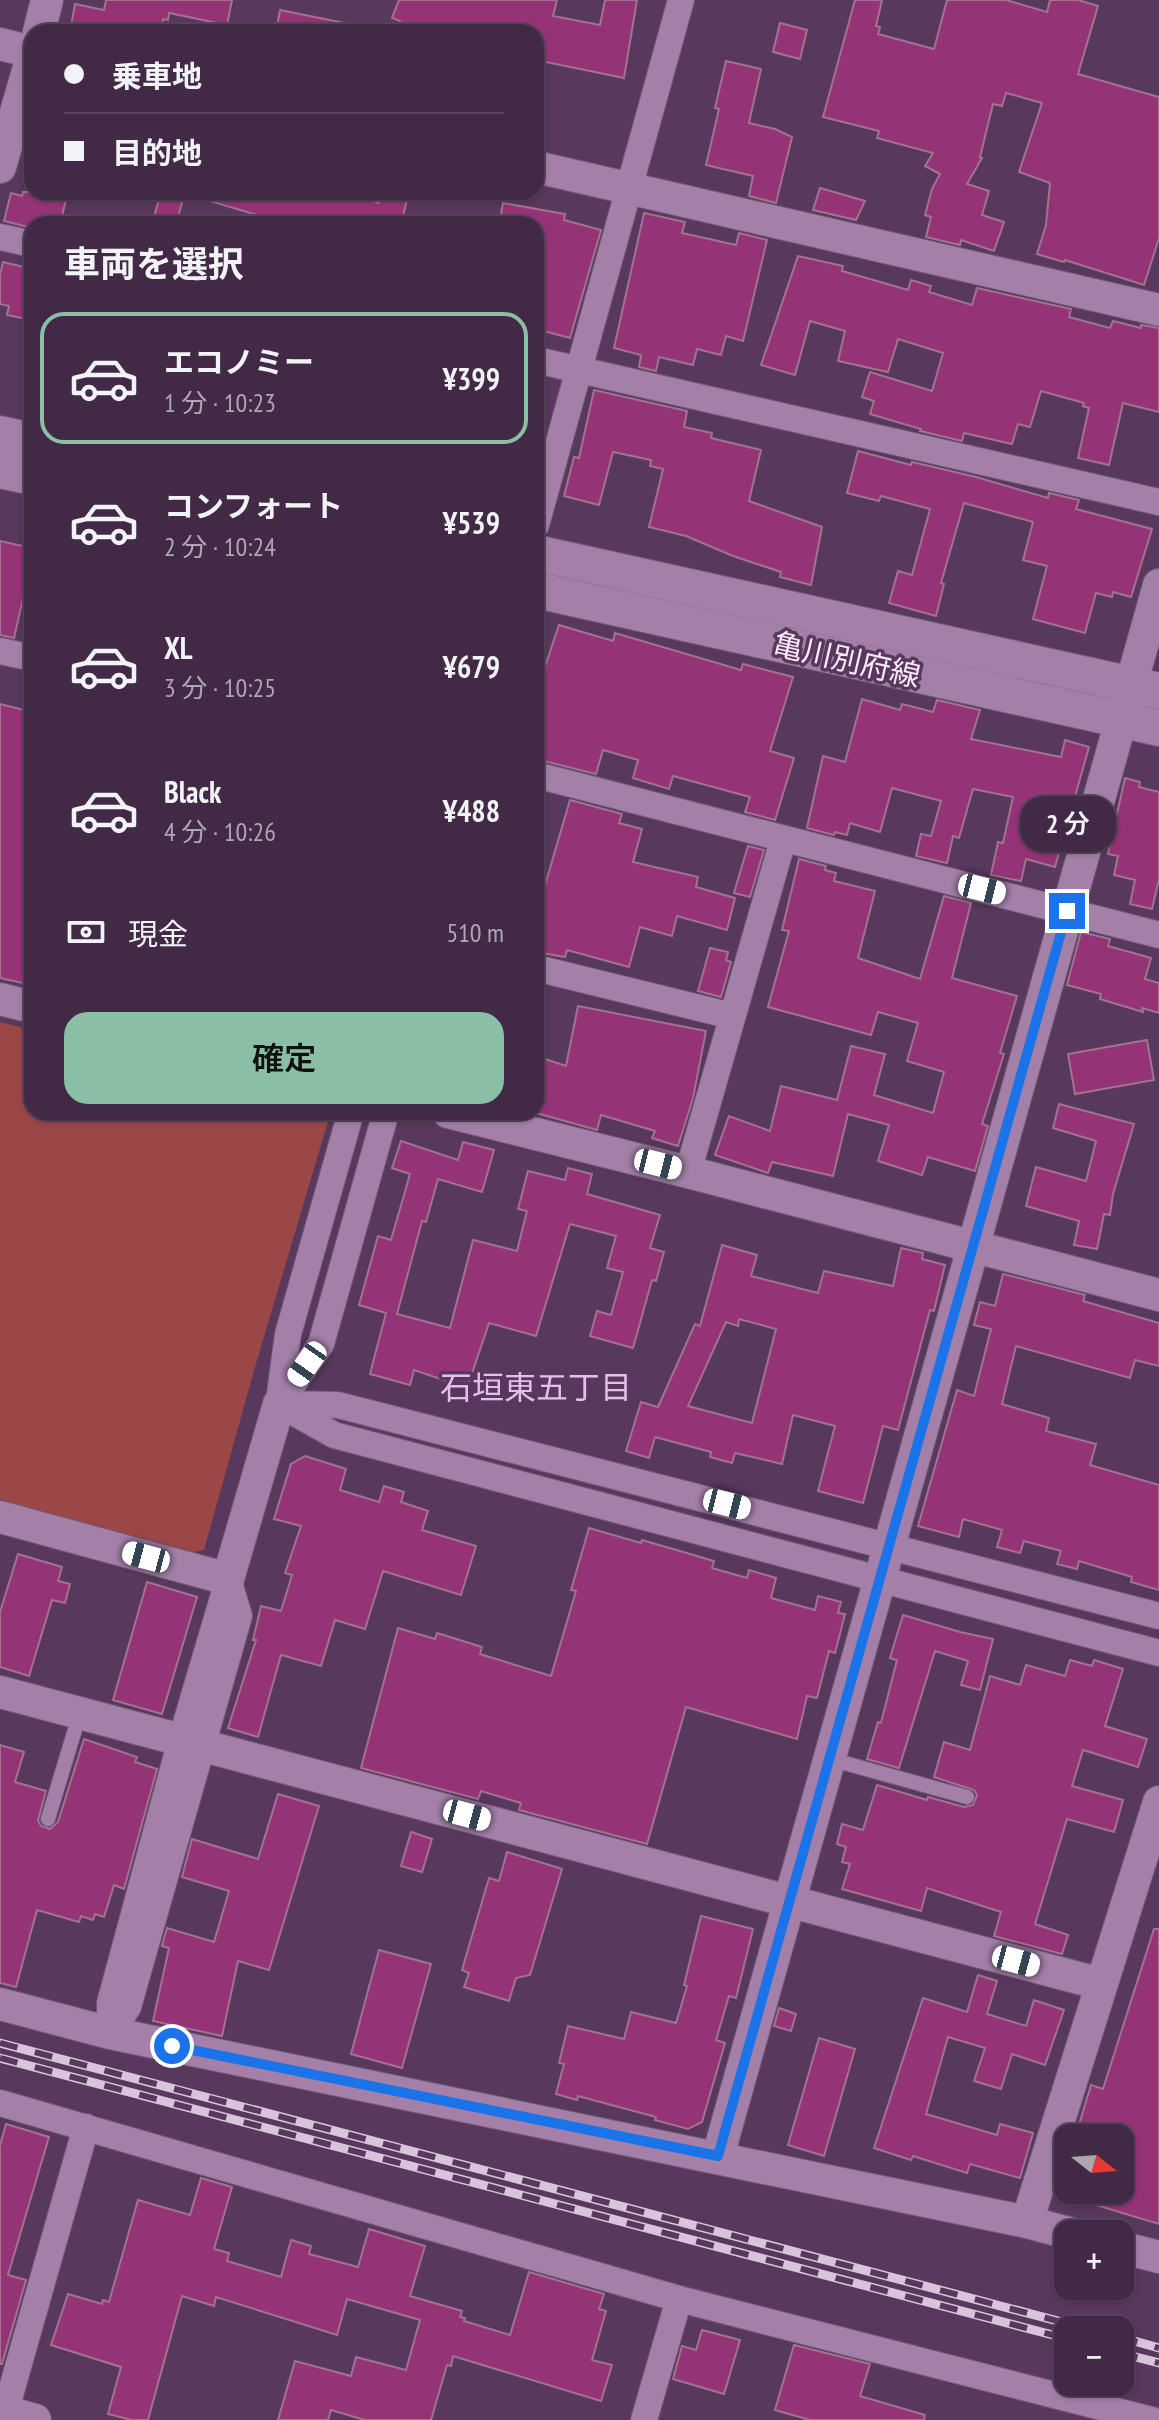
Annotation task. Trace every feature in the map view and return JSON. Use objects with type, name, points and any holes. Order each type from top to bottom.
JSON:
[{"type":"main road","points":[[0,434],[24,439]]},
{"type":"main road","points":[[0,470],[24,475]]},
{"type":"main road","name":"亀川別府線","points":[[544,555],[1145,688]]},
{"type":"main road","name":"亀川別府線","points":[[544,592],[1159,728]]},
{"type":"street","points":[[41,24],[47,0]]},
{"type":"street","points":[[544,496],[681,0]]},
{"type":"street","points":[[0,44],[24,52]]},
{"type":"street","points":[[0,167],[24,82]]},
{"type":"street","points":[[544,169],[1159,310]]},
{"type":"street","points":[[0,237],[24,242]]},
{"type":"street","points":[[544,362],[1159,502]]},
{"type":"street","points":[[718,2156],[1121,720],[1145,688],[1159,585]]},
{"type":"street","points":[[0,651],[24,656]]},
{"type":"street","points":[[544,777],[1159,935]]},
{"type":"street","points":[[688,1172],[783,840]]},
{"type":"street","points":[[544,970],[732,1016]]},
{"type":"street","points":[[0,999],[24,1005]]},
{"type":"street","points":[[110,2033],[110,2003],[191,1742],[228,1579],[279,1404],[288,1334],[349,1120]]},
{"type":"street","points":[[279,1404],[321,1344],[384,1120]]},
{"type":"street","points":[[480,1120],[1159,1295]]},
{"type":"street","points":[[279,1404],[338,1405],[1159,1616]]},
{"type":"street","points":[[279,1404],[334,1435],[1159,1653]]},
{"type":"street","points":[[0,1517],[228,1579]]},
{"type":"street","points":[[0,1692],[1101,1984]]},
{"type":"street","points":[[1027,2222],[1159,1802]]},
{"type":"street","points":[[0,2004],[110,2033],[718,2156],[1054,2229]]},
{"type":"street","points":[[0,2103],[679,2299],[1152,2420]]},
{"type":"street","points":[[11,2416],[86,2127]]},
{"type":"street","points":[[1134,2251],[1159,2257]]},
{"type":"street","points":[[644,2420],[679,2299]]},
{"type":"lane","points":[[48,1819],[80,1713]]},
{"type":"lane","points":[[830,1759],[967,1797]]},
{"type":"shaded area","points":[[0,1022],[24,1028],[24,1120],[329,1120],[204,1550],[192,1552],[0,1500]]},
{"type":"building","points":[[106,0],[232,0],[227,24],[169,13],[168,20],[163,19],[162,24],[71,24],[75,4],[104,10]]},
{"type":"building","points":[[399,0],[557,0],[553,16],[600,25],[605,0],[637,0],[624,78],[544,62],[544,24],[399,24],[400,21],[392,18]]},
{"type":"building","points":[[855,0],[882,0],[876,26],[880,27],[878,34],[934,49],[947,0],[1006,0],[1047,12],[1050,0],[1078,0],[1098,6],[1078,74],[1159,97],[1159,238],[1144,285],[1037,254],[1046,225],[1050,183],[1019,172],[1042,103],[1006,93],[1002,106],[993,104],[982,158],[967,184],[989,191],[982,215],[1004,222],[994,251],[961,240],[960,245],[926,237],[931,217],[925,215],[940,174],[925,166],[933,153],[877,138],[879,131],[823,117]]},
{"type":"building","points":[[280,10],[345,23],[345,24],[277,24]]},
{"type":"building","points":[[780,23],[807,30],[800,59],[773,52]]},
{"type":"building","points":[[726,61],[761,69],[749,123],[792,137],[776,203],[749,196],[753,176],[706,165]]},
{"type":"building","points":[[820,188],[865,201],[856,220],[813,210]]},
{"type":"building","points":[[24,192],[24,200],[66,200],[62,216],[24,216],[24,226],[4,221],[11,193],[22,196]]},
{"type":"building","points":[[159,200],[183,200],[178,216],[154,216]]},
{"type":"building","points":[[207,200],[368,200],[379,203],[380,200],[407,200],[403,216],[260,216]]},
{"type":"building","points":[[503,203],[565,214],[564,220],[601,230],[570,338],[544,331],[544,216],[501,216]]},
{"type":"building","points":[[644,213],[685,222],[682,233],[736,245],[739,233],[767,240],[743,341],[726,336],[721,355],[697,349],[693,365],[659,357],[656,371],[639,367],[641,355],[614,348]]},
{"type":"building","points":[[798,256],[843,266],[842,271],[908,290],[911,280],[931,286],[929,292],[972,305],[977,288],[1071,309],[1069,317],[1110,328],[1113,321],[1141,328],[1141,325],[1159,328],[1159,412],[1123,403],[1109,465],[1078,458],[1089,408],[1083,406],[1084,403],[1041,391],[1030,427],[1018,424],[1012,444],[964,433],[962,441],[870,414],[874,401],[862,397],[870,372],[932,391],[943,353],[898,339],[888,372],[838,361],[845,331],[810,321],[795,375],[761,365]]},
{"type":"building","points":[[3,262],[24,267],[24,318],[7,315],[9,306],[0,304]]},
{"type":"building","points":[[594,390],[687,411],[684,427],[712,433],[711,438],[761,450],[749,501],[822,527],[811,585],[780,577],[781,572],[686,536],[649,527],[663,469],[650,466],[651,460],[613,452],[599,505],[564,496],[574,457],[579,458]]},
{"type":"building","points":[[858,451],[976,477],[1048,498],[1049,493],[1079,500],[1076,509],[1152,529],[1131,597],[1113,592],[1112,597],[1096,593],[1085,633],[1033,619],[1047,566],[1023,560],[1033,522],[964,503],[941,583],[944,584],[936,616],[889,603],[898,571],[912,575],[930,509],[881,496],[879,501],[847,493]]},
{"type":"building","points":[[0,541],[24,546],[24,594],[14,638],[0,635]]},
{"type":"building","points":[[559,625],[613,641],[615,633],[741,670],[743,664],[793,677],[770,751],[794,758],[775,820],[745,812],[750,797],[673,776],[669,789],[633,778],[638,760],[603,750],[596,774],[544,761],[544,670]]},
{"type":"building","points":[[862,699],[900,710],[902,704],[933,712],[937,700],[980,710],[971,739],[1061,757],[1065,740],[1089,747],[1055,867],[1026,859],[1021,881],[991,875],[998,842],[1003,843],[1013,797],[973,789],[959,838],[953,836],[947,863],[916,856],[921,834],[931,836],[941,801],[892,788],[880,832],[850,823],[847,835],[807,828],[823,756],[845,762]]},
{"type":"building","points":[[0,704],[24,710],[24,983],[0,978]]},
{"type":"building","points":[[1125,778],[1140,782],[1139,787],[1159,792],[1159,879],[1152,909],[1130,904],[1135,880],[1114,875],[1118,856],[1108,854]]},
{"type":"building","points":[[570,800],[622,814],[619,823],[642,829],[633,862],[698,877],[696,887],[735,898],[727,930],[677,916],[672,936],[640,927],[629,967],[567,950],[565,957],[544,953],[544,889]]},
{"type":"building","points":[[748,846],[764,850],[750,897],[734,893]]},
{"type":"building","points":[[799,859],[826,866],[825,870],[836,873],[834,881],[875,891],[858,958],[920,979],[944,896],[971,903],[952,978],[1017,996],[1000,1053],[1004,1054],[982,1124],[988,1126],[975,1171],[928,1157],[922,1175],[878,1161],[889,1125],[848,1114],[833,1176],[772,1162],[768,1173],[715,1155],[729,1116],[770,1131],[781,1086],[837,1100],[851,1046],[885,1054],[874,1095],[933,1113],[944,1072],[907,1061],[918,1023],[878,1012],[871,1035],[768,1007],[789,931],[782,930]]},
{"type":"building","points":[[1081,932],[1110,939],[1108,946],[1151,958],[1145,979],[1159,983],[1159,1013],[1142,1008],[1143,1012],[1100,999],[1101,994],[1067,985]]},
{"type":"building","points":[[710,948],[728,952],[726,960],[731,962],[721,997],[698,991]]},
{"type":"building","points":[[578,1006],[706,1031],[693,1098],[678,1146],[652,1138],[655,1131],[601,1115],[597,1130],[544,1115],[544,1059],[566,1066]]},
{"type":"building","points":[[1147,1040],[1154,1080],[1075,1094],[1068,1054]]},
{"type":"building","points":[[1059,1104],[1134,1124],[1113,1194],[1110,1215],[1104,1214],[1097,1249],[1074,1245],[1079,1221],[1026,1206],[1036,1167],[1086,1181],[1096,1141],[1053,1128]]},
{"type":"building","points":[[401,1141],[458,1160],[463,1142],[494,1150],[482,1192],[438,1179],[426,1222],[422,1221],[397,1314],[450,1328],[473,1240],[517,1251],[527,1211],[518,1209],[528,1171],[565,1180],[568,1168],[592,1174],[587,1194],[660,1215],[650,1248],[664,1252],[656,1281],[652,1280],[633,1348],[590,1336],[597,1311],[611,1315],[623,1272],[607,1268],[616,1236],[570,1224],[536,1336],[489,1323],[467,1388],[414,1370],[410,1385],[370,1374],[386,1313],[359,1305],[378,1236],[391,1240],[410,1174],[392,1168]]},
{"type":"building","points":[[722,1245],[757,1255],[751,1276],[818,1293],[824,1271],[893,1286],[901,1248],[923,1253],[922,1259],[945,1265],[898,1430],[883,1426],[863,1503],[818,1491],[835,1426],[793,1415],[782,1464],[735,1453],[732,1463],[710,1457],[711,1452],[655,1437],[649,1458],[626,1451],[641,1402],[658,1407],[695,1324],[700,1326]],"holes":[[[739,1319],[776,1329],[752,1423],[688,1406],[726,1322],[738,1326]]]},
{"type":"building","points":[[1003,1274],[1085,1295],[1083,1301],[1159,1323],[1159,1366],[1135,1360],[1130,1378],[1016,1346],[1002,1404],[1049,1418],[1046,1431],[1096,1444],[1090,1465],[1159,1485],[1159,1590],[1131,1582],[1132,1577],[1079,1561],[1077,1569],[1057,1564],[1061,1551],[1024,1541],[1020,1553],[997,1547],[1002,1530],[963,1519],[959,1537],[918,1526],[957,1390],[974,1396],[991,1329],[974,1325],[980,1302],[995,1306]]},
{"type":"building","points":[[305,1456],[346,1469],[340,1490],[379,1502],[384,1486],[404,1492],[401,1502],[428,1511],[422,1530],[476,1546],[461,1595],[383,1571],[365,1629],[335,1620],[321,1666],[281,1655],[258,1737],[228,1728],[256,1640],[253,1640],[261,1606],[281,1611],[292,1575],[285,1573],[301,1526],[274,1519],[291,1464]]},
{"type":"building","points":[[589,1528],[714,1561],[712,1568],[747,1578],[749,1570],[776,1578],[771,1598],[815,1610],[818,1596],[841,1602],[838,1613],[845,1614],[835,1653],[829,1651],[817,1698],[807,1696],[797,1739],[686,1707],[647,1844],[519,1810],[521,1803],[481,1791],[478,1799],[361,1768],[398,1628],[435,1639],[437,1633],[482,1647],[480,1654],[551,1676],[576,1591],[571,1590]]},
{"type":"building","points":[[18,1554],[62,1567],[58,1581],[70,1584],[65,1603],[52,1600],[29,1676],[0,1667],[0,1612]]},
{"type":"building","points":[[147,1582],[197,1597],[162,1714],[113,1700]]},
{"type":"building","points":[[903,1615],[993,1639],[980,1690],[961,1685],[968,1661],[935,1651],[899,1768],[867,1759],[878,1722],[881,1723],[897,1660],[890,1658]]},
{"type":"building","points":[[1070,1660],[1092,1666],[1094,1660],[1123,1669],[1105,1726],[1147,1739],[1138,1767],[1083,1750],[1072,1786],[1123,1800],[1114,1832],[1067,1819],[1035,1924],[1068,1935],[1062,1954],[994,1936],[1001,1912],[927,1888],[921,1911],[842,1889],[850,1864],[842,1862],[846,1847],[837,1844],[842,1824],[863,1830],[877,1785],[927,1800],[928,1797],[964,1807],[973,1805],[977,1795],[974,1790],[934,1777],[944,1742],[970,1750],[990,1676],[1020,1685],[1026,1665],[1065,1676]]},
{"type":"building","points":[[84,1739],[137,1757],[135,1762],[157,1769],[124,1889],[114,1885],[104,1917],[95,1914],[93,1920],[81,1916],[79,1922],[37,1910],[16,1987],[0,1983],[0,1745],[24,1752],[15,1782],[46,1791],[38,1820],[41,1826],[50,1829],[58,1822]]},
{"type":"building","points":[[278,1794],[319,1806],[269,1970],[238,1961],[222,2036],[153,2021],[169,1948],[162,1946],[167,1928],[214,1942],[229,1891],[182,1877],[192,1839],[258,1859]]},
{"type":"building","points":[[411,1832],[432,1839],[422,1872],[401,1866]]},
{"type":"building","points":[[507,1852],[562,1869],[530,1975],[516,1978],[509,2001],[464,1987],[469,1973],[462,1970],[489,1878],[499,1881]]},
{"type":"building","points":[[701,1916],[753,1929],[736,1998],[729,1996],[716,2040],[725,2043],[702,2122],[688,2129],[578,2096],[577,2100],[556,2094],[564,2064],[559,2063],[568,2026],[624,2039],[631,2012],[676,2023]]},
{"type":"building","points":[[1154,1929],[1159,1929],[1159,2224],[1093,2204],[1134,2204],[1134,2124],[1079,2124],[1091,2085],[1103,2089]]},
{"type":"building","points":[[379,1950],[431,1964],[402,2068],[351,2054]]},
{"type":"building","points":[[978,1975],[997,1981],[987,2014],[1026,2026],[1034,2000],[1064,2010],[1045,2065],[1012,2054],[1001,2089],[974,2081],[985,2048],[948,2037],[926,2114],[997,2135],[1000,2124],[1033,2133],[1020,2178],[970,2164],[967,2173],[874,2148],[923,1998],[967,2012]]},
{"type":"building","points":[[779,2008],[796,2014],[791,2031],[774,2026]]},
{"type":"building","points":[[819,2038],[855,2049],[824,2156],[788,2145]]},
{"type":"building","points":[[6,2124],[49,2137],[8,2275],[26,2280],[0,2364],[0,2145]]},
{"type":"building","points":[[201,2178],[232,2187],[214,2249],[229,2253],[227,2261],[281,2277],[291,2240],[311,2246],[309,2254],[358,2267],[369,2229],[425,2246],[410,2296],[462,2311],[460,2317],[465,2318],[464,2321],[510,2335],[529,2272],[604,2294],[599,2309],[606,2311],[592,2360],[612,2365],[601,2401],[453,2356],[451,2366],[447,2365],[431,2420],[365,2420],[331,2410],[328,2420],[278,2420],[295,2361],[351,2376],[356,2357],[406,2370],[420,2320],[347,2299],[337,2335],[216,2297],[214,2306],[182,2296],[148,2420],[108,2414],[121,2367],[51,2345],[68,2294],[102,2304],[103,2300],[109,2302],[138,2200],[190,2215]]},
{"type":"building","points":[[702,2330],[740,2340],[724,2394],[673,2379],[682,2346],[696,2350]]},
{"type":"building","points":[[794,2345],[870,2364],[860,2396],[925,2415],[924,2420],[810,2420],[775,2410]]},
{"type":"railway","points":[[0,2043],[1054,2320]]},
{"type":"railway","points":[[0,2058],[1054,2335]]},
{"type":"railway","points":[[1134,2341],[1159,2348]]},
{"type":"railway","points":[[1134,2357],[1159,2363]]},
{"type":"district","name":"石垣東五丁目","points":[[536,1387]]},
{"type":"route","points":[[172,2046],[718,2156],[1067,911]]}]
